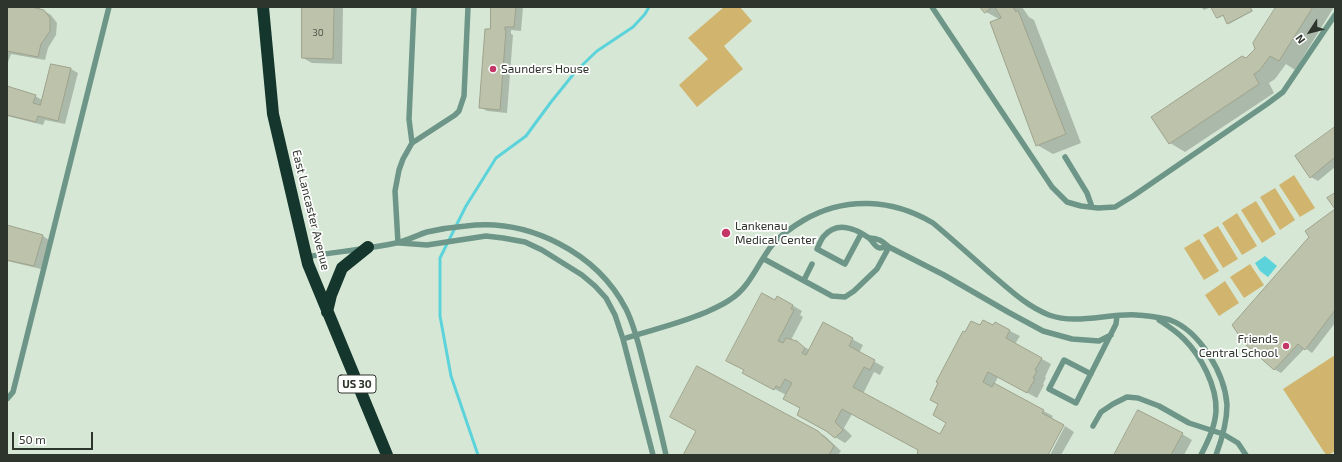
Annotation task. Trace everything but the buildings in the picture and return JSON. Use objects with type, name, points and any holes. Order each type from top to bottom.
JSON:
[{"type":"highway","name":"East Lancaster Avenue","points":[[263,7],[273,114],[306,257],[327,312],[387,455]]},
{"type":"highway","points":[[327,312],[331,295],[342,268],[368,247]]},
{"type":"lane","points":[[7,399],[13,392],[109,7]]},
{"type":"lane","points":[[412,143],[409,119],[414,7]]},
{"type":"lane","points":[[398,243],[395,191],[399,170],[403,159],[412,143],[459,111],[464,96],[468,7]]},
{"type":"lane","points":[[932,7],[1052,187],[1067,202],[1092,208],[1115,206],[1133,196],[1268,104],[1283,92],[1334,16]]},
{"type":"lane","points":[[1065,158],[1087,193],[1092,208]]},
{"type":"lane","points":[[623,339],[680,323],[721,305],[732,298],[742,290],[772,245],[782,235],[823,210],[836,206],[852,204],[870,203],[888,205],[920,215],[933,223],[1023,300],[1050,315],[1082,319],[1136,315],[1170,320],[1181,326],[1191,334],[1210,357],[1218,370],[1226,395],[1226,420],[1216,455]]},
{"type":"lane","points":[[398,243],[429,232],[467,226],[506,226],[528,231],[563,247],[588,262],[614,289],[626,309],[636,335],[666,455]]},
{"type":"lane","points":[[861,234],[845,264],[817,250],[823,236],[830,230],[848,227],[870,238],[874,245],[879,248],[889,247],[944,275],[1044,331],[1072,339],[1099,341],[1111,335]]},
{"type":"lane","points":[[306,257],[398,243],[427,245],[468,238],[492,237],[525,242],[542,250],[568,265],[591,282],[606,298],[615,315],[623,339],[653,455]]},
{"type":"lane","points":[[764,258],[832,296],[845,297],[854,291],[877,269],[889,247]]},
{"type":"lane","points":[[804,280],[812,264]]},
{"type":"lane","points":[[1091,374],[1064,360],[1049,389],[1076,403],[1091,374],[1111,335],[1116,324],[1117,316]]},
{"type":"lane","points":[[1155,318],[1178,333],[1185,340],[1199,358],[1211,384],[1215,398],[1216,412],[1212,431],[1201,455]]},
{"type":"lane","points":[[1093,426],[1101,412],[1113,404],[1127,397],[1138,398],[1159,406],[1189,423],[1223,434],[1238,443],[1246,455]]},
{"type":"shaded area","points":[[724,7],[740,7],[752,21],[724,46],[743,69],[697,107],[679,85],[708,59],[688,38]]},
{"type":"shaded area","points":[[1294,175],[1315,208],[1300,217],[1279,185]]},
{"type":"shaded area","points":[[1275,188],[1295,220],[1280,230],[1260,197]]},
{"type":"shaded area","points":[[1256,201],[1276,234],[1262,243],[1241,210]]},
{"type":"shaded area","points":[[1237,213],[1257,246],[1242,255],[1222,223]]},
{"type":"shaded area","points":[[1218,226],[1238,259],[1223,268],[1203,235]]},
{"type":"shaded area","points":[[1199,239],[1219,271],[1204,280],[1184,248]]},
{"type":"shaded area","points":[[1250,264],[1264,285],[1244,298],[1230,277]]},
{"type":"shaded area","points":[[1225,281],[1239,303],[1219,316],[1205,295]]},
{"type":"shaded area","points":[[1335,355],[1335,451],[1329,455],[1326,455],[1283,389]]},
{"type":"water","points":[[1265,256],[1277,266],[1268,277],[1260,271],[1255,263]]},
{"type":"waterway","points":[[478,455],[451,376],[440,316],[440,258],[466,206],[496,158],[526,136],[576,71],[597,51],[633,27],[645,14],[649,7]]},
{"type":"place","name":"Saunders House","points":[[493,69]]},
{"type":"place","name":"Lankenau Medical Center","points":[[726,233]]},
{"type":"place","name":"Friends Central School","points":[[1286,346]]}]
